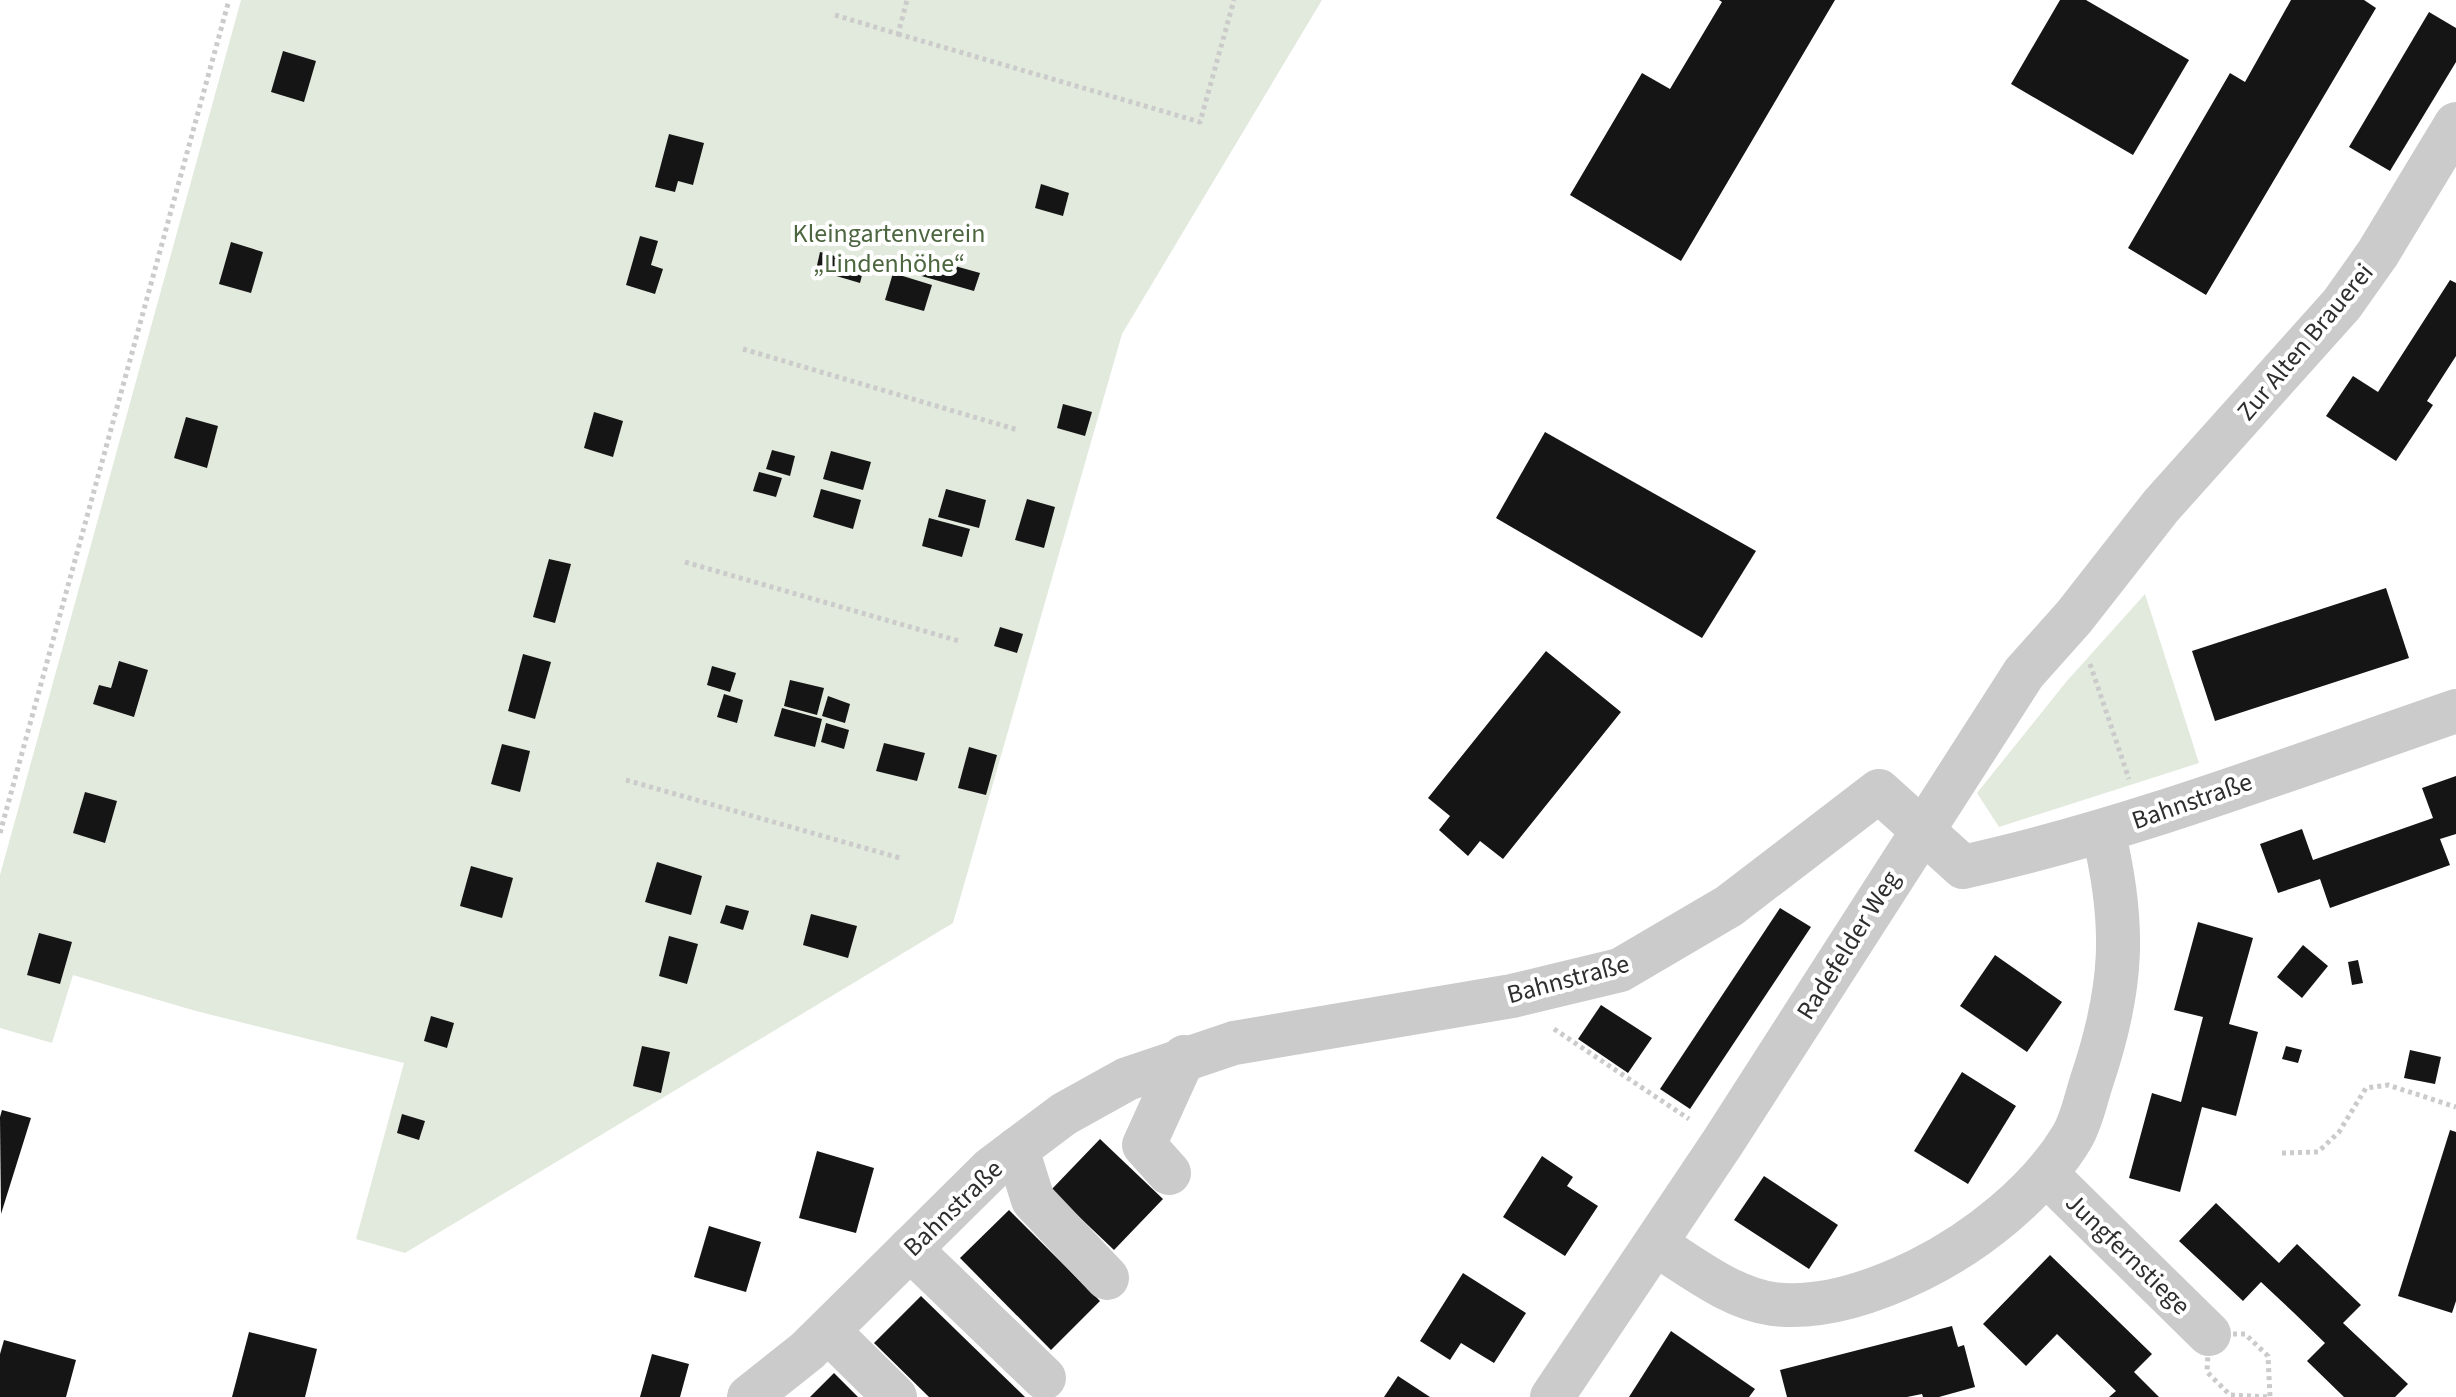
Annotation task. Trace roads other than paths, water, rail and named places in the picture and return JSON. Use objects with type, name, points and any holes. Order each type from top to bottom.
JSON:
[{"type":"street","name":"Zur Alten Brauerei","points":[[2161,506],[2342,304],[2452,140]]},
{"type":"street","name":"Radefelder Weg","points":[[1552,1397],[1723,1142],[2024,673],[2074,617],[2161,506]]},
{"type":"street","name":"Bahnstraße","points":[[749,1397],[828,1331],[992,1168],[1064,1114],[1127,1079],[1184,1057],[1234,1043],[1512,996],[1620,970],[1729,906],[1879,791],[1963,867],[2037,851],[2123,824],[2456,711]]},
{"type":"street","points":[[1655,1244],[1745,1296],[1773,1304],[1830,1300],[1897,1281],[1948,1254],[1989,1224],[2046,1174],[2074,1134],[2111,1021],[2119,974],[2114,876],[2123,824]]},
{"type":"street","points":[[1169,1173],[1144,1145],[1184,1057]]},
{"type":"street","points":[[1017,1149],[1033,1200],[1107,1278]]},
{"type":"street","name":"Jungfernstiege","points":[[2046,1174],[2221,1347]]},
{"type":"street","points":[[910,1249],[1044,1378]]},
{"type":"street","points":[[828,1331],[895,1397]]},
{"type":"park label","name":"Kleingartenverein „Lindenhöhe“","points":[[889,248]]}]
